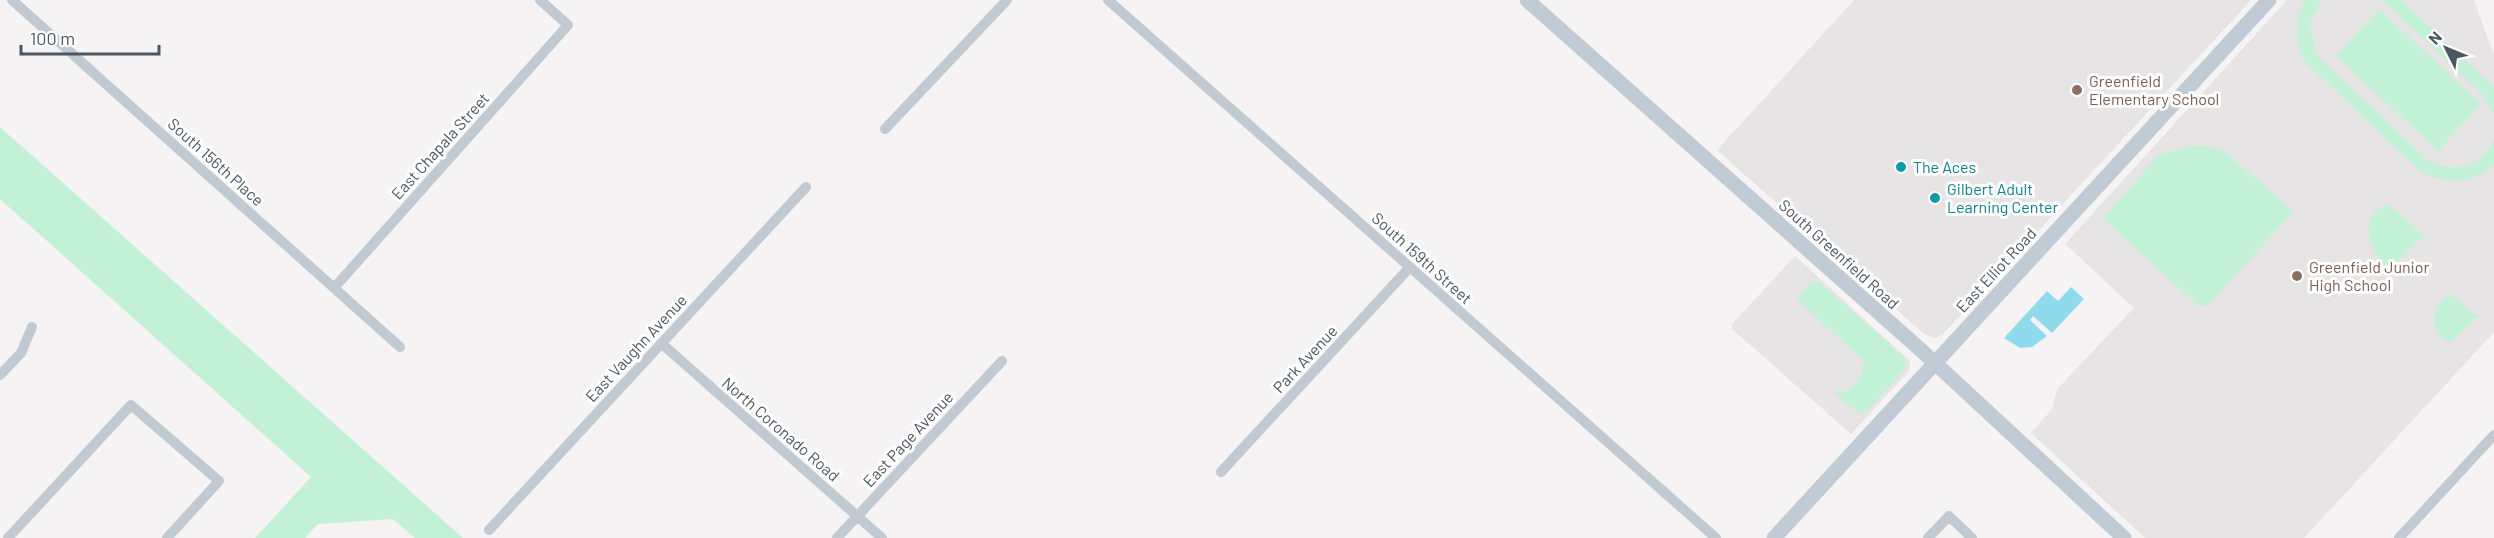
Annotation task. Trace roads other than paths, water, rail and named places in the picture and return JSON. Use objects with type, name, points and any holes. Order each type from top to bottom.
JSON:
[{"type":"main road","name":"South Greenfield Road","points":[[1527,0],[1935,363],[2124,538]]},
{"type":"main road","name":"East Elliot Road","points":[[1774,538],[2269,0]]},
{"type":"street","name":"South 156th Place","points":[[12,0],[400,348]]},
{"type":"street","name":"East Chapala Street","points":[[334,288],[568,25],[540,0]]},
{"type":"street","points":[[885,129],[1007,0]]},
{"type":"street","name":"South 159th Street","points":[[1108,0],[1716,538]]},
{"type":"street","name":"East Vaughn Avenue","points":[[489,530],[806,187]]},
{"type":"street","name":"Park Avenue","points":[[1221,472],[1410,267]]},
{"type":"street","points":[[0,375],[21,353],[32,327]]},
{"type":"street","name":"North Coronado Road","points":[[661,343],[882,538]]},
{"type":"street","name":"East Page Avenue","points":[[837,538],[1002,361]]},
{"type":"street","points":[[8,538],[131,405],[219,481],[167,538]]},
{"type":"street","points":[[2399,538],[2494,435]]},
{"type":"street","points":[[1928,538],[1949,516],[1972,538]]},
{"type":"water","points":[[2071,287],[2084,299],[2052,333],[2033,316],[2030,320],[2047,336],[2032,347],[2020,348],[2004,338],[2047,291],[2058,301]]},
{"type":"place","name":"Greenfield Elementary School","points":[[2077,90]]},
{"type":"place","name":"The Aces","points":[[1901,167]]},
{"type":"place","name":"Gilbert Adult Learning Center","points":[[1935,198]]},
{"type":"place","name":"Greenfield Junior High School","points":[[2297,276]]}]
